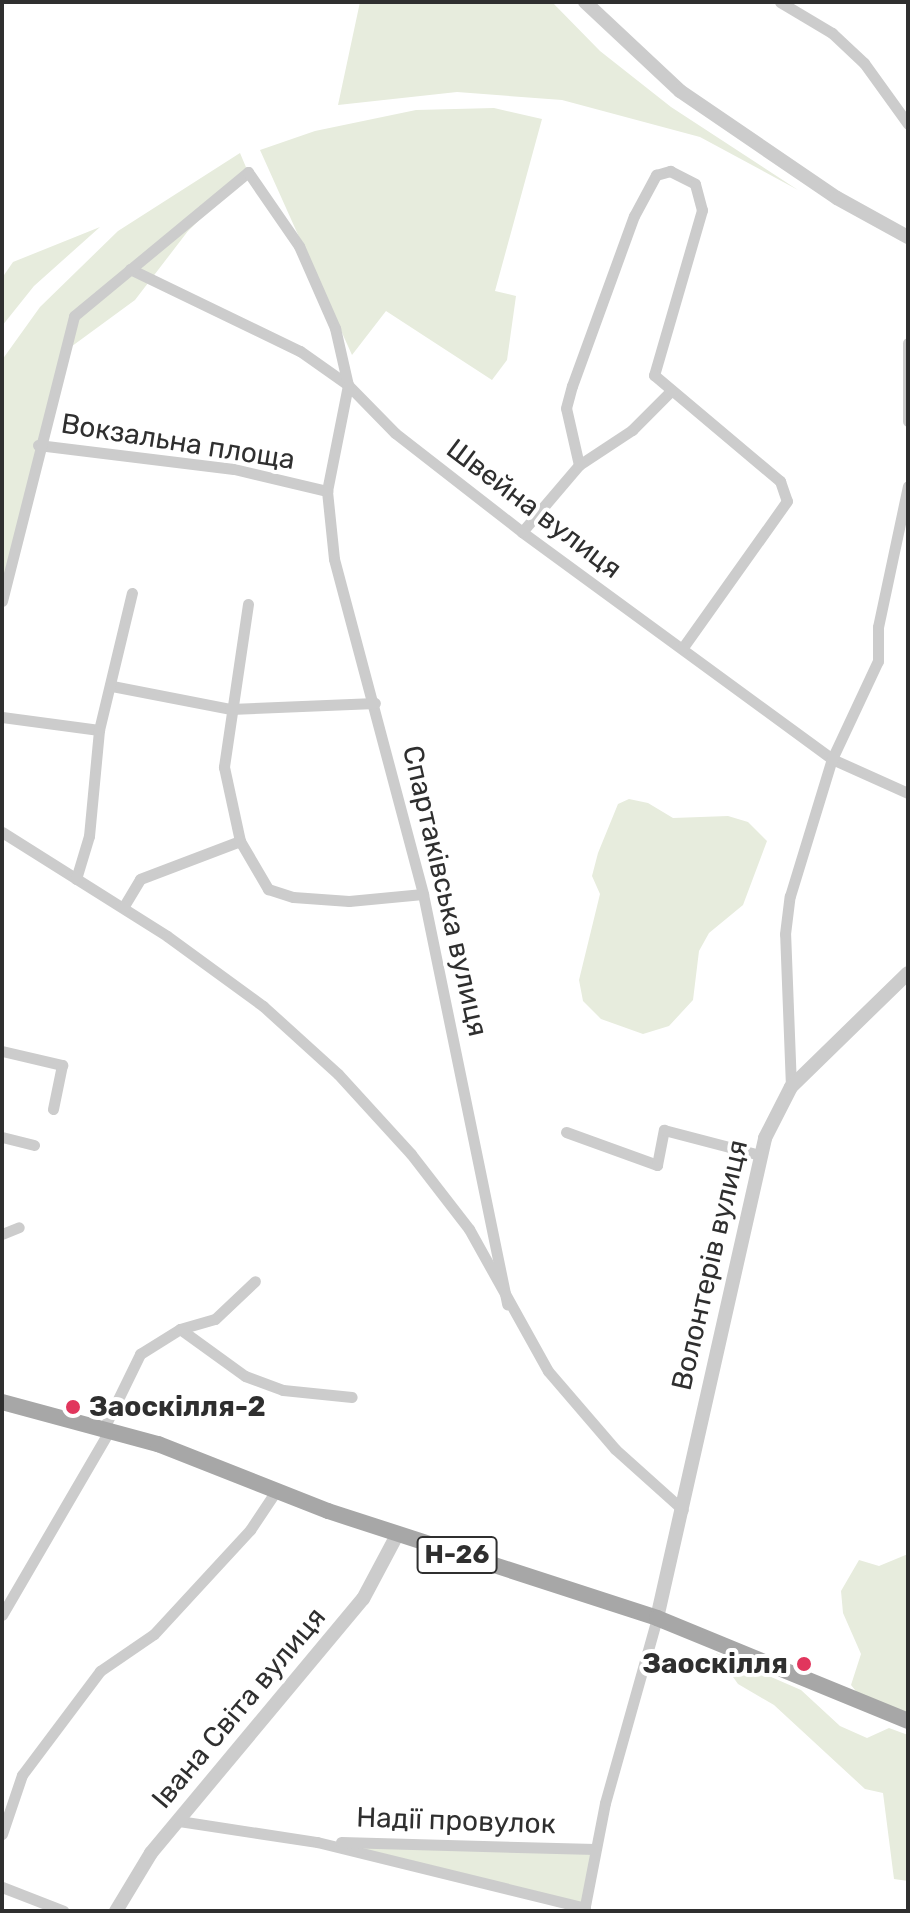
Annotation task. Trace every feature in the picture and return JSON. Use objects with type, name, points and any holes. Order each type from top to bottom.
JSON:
[{"type":"main road","name":"Н-26","points":[[2,1402],[158,1444],[397,1535],[657,1618],[908,1721]]},
{"type":"street","points":[[585,2],[680,91],[837,198],[908,237]]},
{"type":"street","points":[[780,2],[832,33],[864,63],[908,124]]},
{"type":"street","points":[[579,465],[566,408],[572,386],[634,216],[656,175],[670,171],[695,184],[702,210],[654,375],[669,393],[780,481],[787,501],[682,649]]},
{"type":"street","points":[[38,445],[74,316],[248,172],[299,246],[335,328],[348,385]]},
{"type":"street","name":"Швейна вулиця","points":[[130,269],[300,351],[348,385],[395,433],[522,532],[832,759],[908,793]]},
{"type":"street","points":[[908,343],[908,421]]},
{"type":"street","name":"Спартаківська вулиця","points":[[348,385],[327,491],[334,559],[375,703],[423,894],[507,1304]]},
{"type":"street","points":[[522,532],[579,465],[632,430],[669,393]]},
{"type":"street","name":"Вокзальна площа","points":[[2,601],[38,445],[234,469],[327,491]]},
{"type":"street","points":[[791,1087],[787,921],[832,759],[878,661],[878,627],[908,486]]},
{"type":"street","points":[[76,879],[89,836],[99,730],[132,593]]},
{"type":"street","points":[[248,604],[230,709],[224,767],[240,841],[268,889],[293,897],[349,901],[423,894]]},
{"type":"street","points":[[112,686],[230,709],[375,703]]},
{"type":"street","points":[[2,717],[99,730]]},
{"type":"street","points":[[2,832],[124,906],[263,1006],[338,1074],[411,1154],[469,1229],[507,1304],[548,1371],[605,1438],[683,1510]]},
{"type":"street","points":[[124,906],[140,879],[240,841]]},
{"type":"street","name":"Волонтерів вулиця","points":[[657,1618],[760,1155],[791,1087],[908,973]]},
{"type":"street","points":[[2,1051],[62,1065],[53,1109]]},
{"type":"street","points":[[566,1132],[657,1165],[664,1130],[760,1155]]},
{"type":"street","points":[[2,1137],[34,1145]]},
{"type":"street","points":[[2,1234],[19,1227]]},
{"type":"street","points":[[2,1615],[106,1430],[140,1354],[180,1329],[215,1319],[255,1281]]},
{"type":"street","points":[[180,1329],[245,1376],[283,1390],[352,1397]]},
{"type":"street","points":[[2,1834],[22,1775],[100,1671],[154,1634],[250,1530],[276,1491]]},
{"type":"street","name":"Івана Світа вулиця","points":[[116,1911],[151,1853],[363,1599],[397,1535]]},
{"type":"street","points":[[585,1910],[595,1849],[657,1618]]},
{"type":"street","name":"Надії провулок","points":[[179,1821],[317,1842],[585,1910]]},
{"type":"street","name":"Надії провулок","points":[[317,1842],[595,1849]]},
{"type":"street","points":[[2,1887],[64,1911]]},
{"type":"shaded area","points":[[360,2],[552,2],[600,51],[671,107],[798,190],[700,137],[562,100],[457,92],[338,105]]},
{"type":"shaded area","points":[[494,108],[542,119],[495,291],[516,296],[507,360],[492,380],[386,311],[352,355],[260,150],[315,131],[416,110]]},
{"type":"shaded area","points":[[240,153],[248,172],[188,231],[135,300],[64,352],[2,602],[2,360],[40,307],[118,231]]},
{"type":"shaded area","points":[[100,227],[34,286],[2,326],[2,278],[13,262]]},
{"type":"shaded area","points":[[629,799],[648,803],[673,818],[728,816],[748,822],[767,841],[743,905],[709,933],[699,951],[693,1000],[669,1026],[643,1034],[601,1019],[583,1001],[579,980],[600,894],[592,876],[598,853],[618,804]]},
{"type":"shaded area","points":[[908,1554],[908,1718],[863,1700],[851,1685],[861,1654],[843,1613],[841,1591],[859,1560],[879,1566]]},
{"type":"shaded area","points":[[716,1653],[801,1690],[840,1726],[867,1738],[889,1728],[908,1735],[908,1881],[894,1879],[883,1793],[865,1789],[774,1705],[738,1684]]},
{"type":"shaded area","points":[[317,1842],[595,1849],[585,1908]]},
{"type":"place","name":"Заоскілля-2","points":[[73,1407]]},
{"type":"place","name":"Заоскілля","points":[[804,1664]]}]
